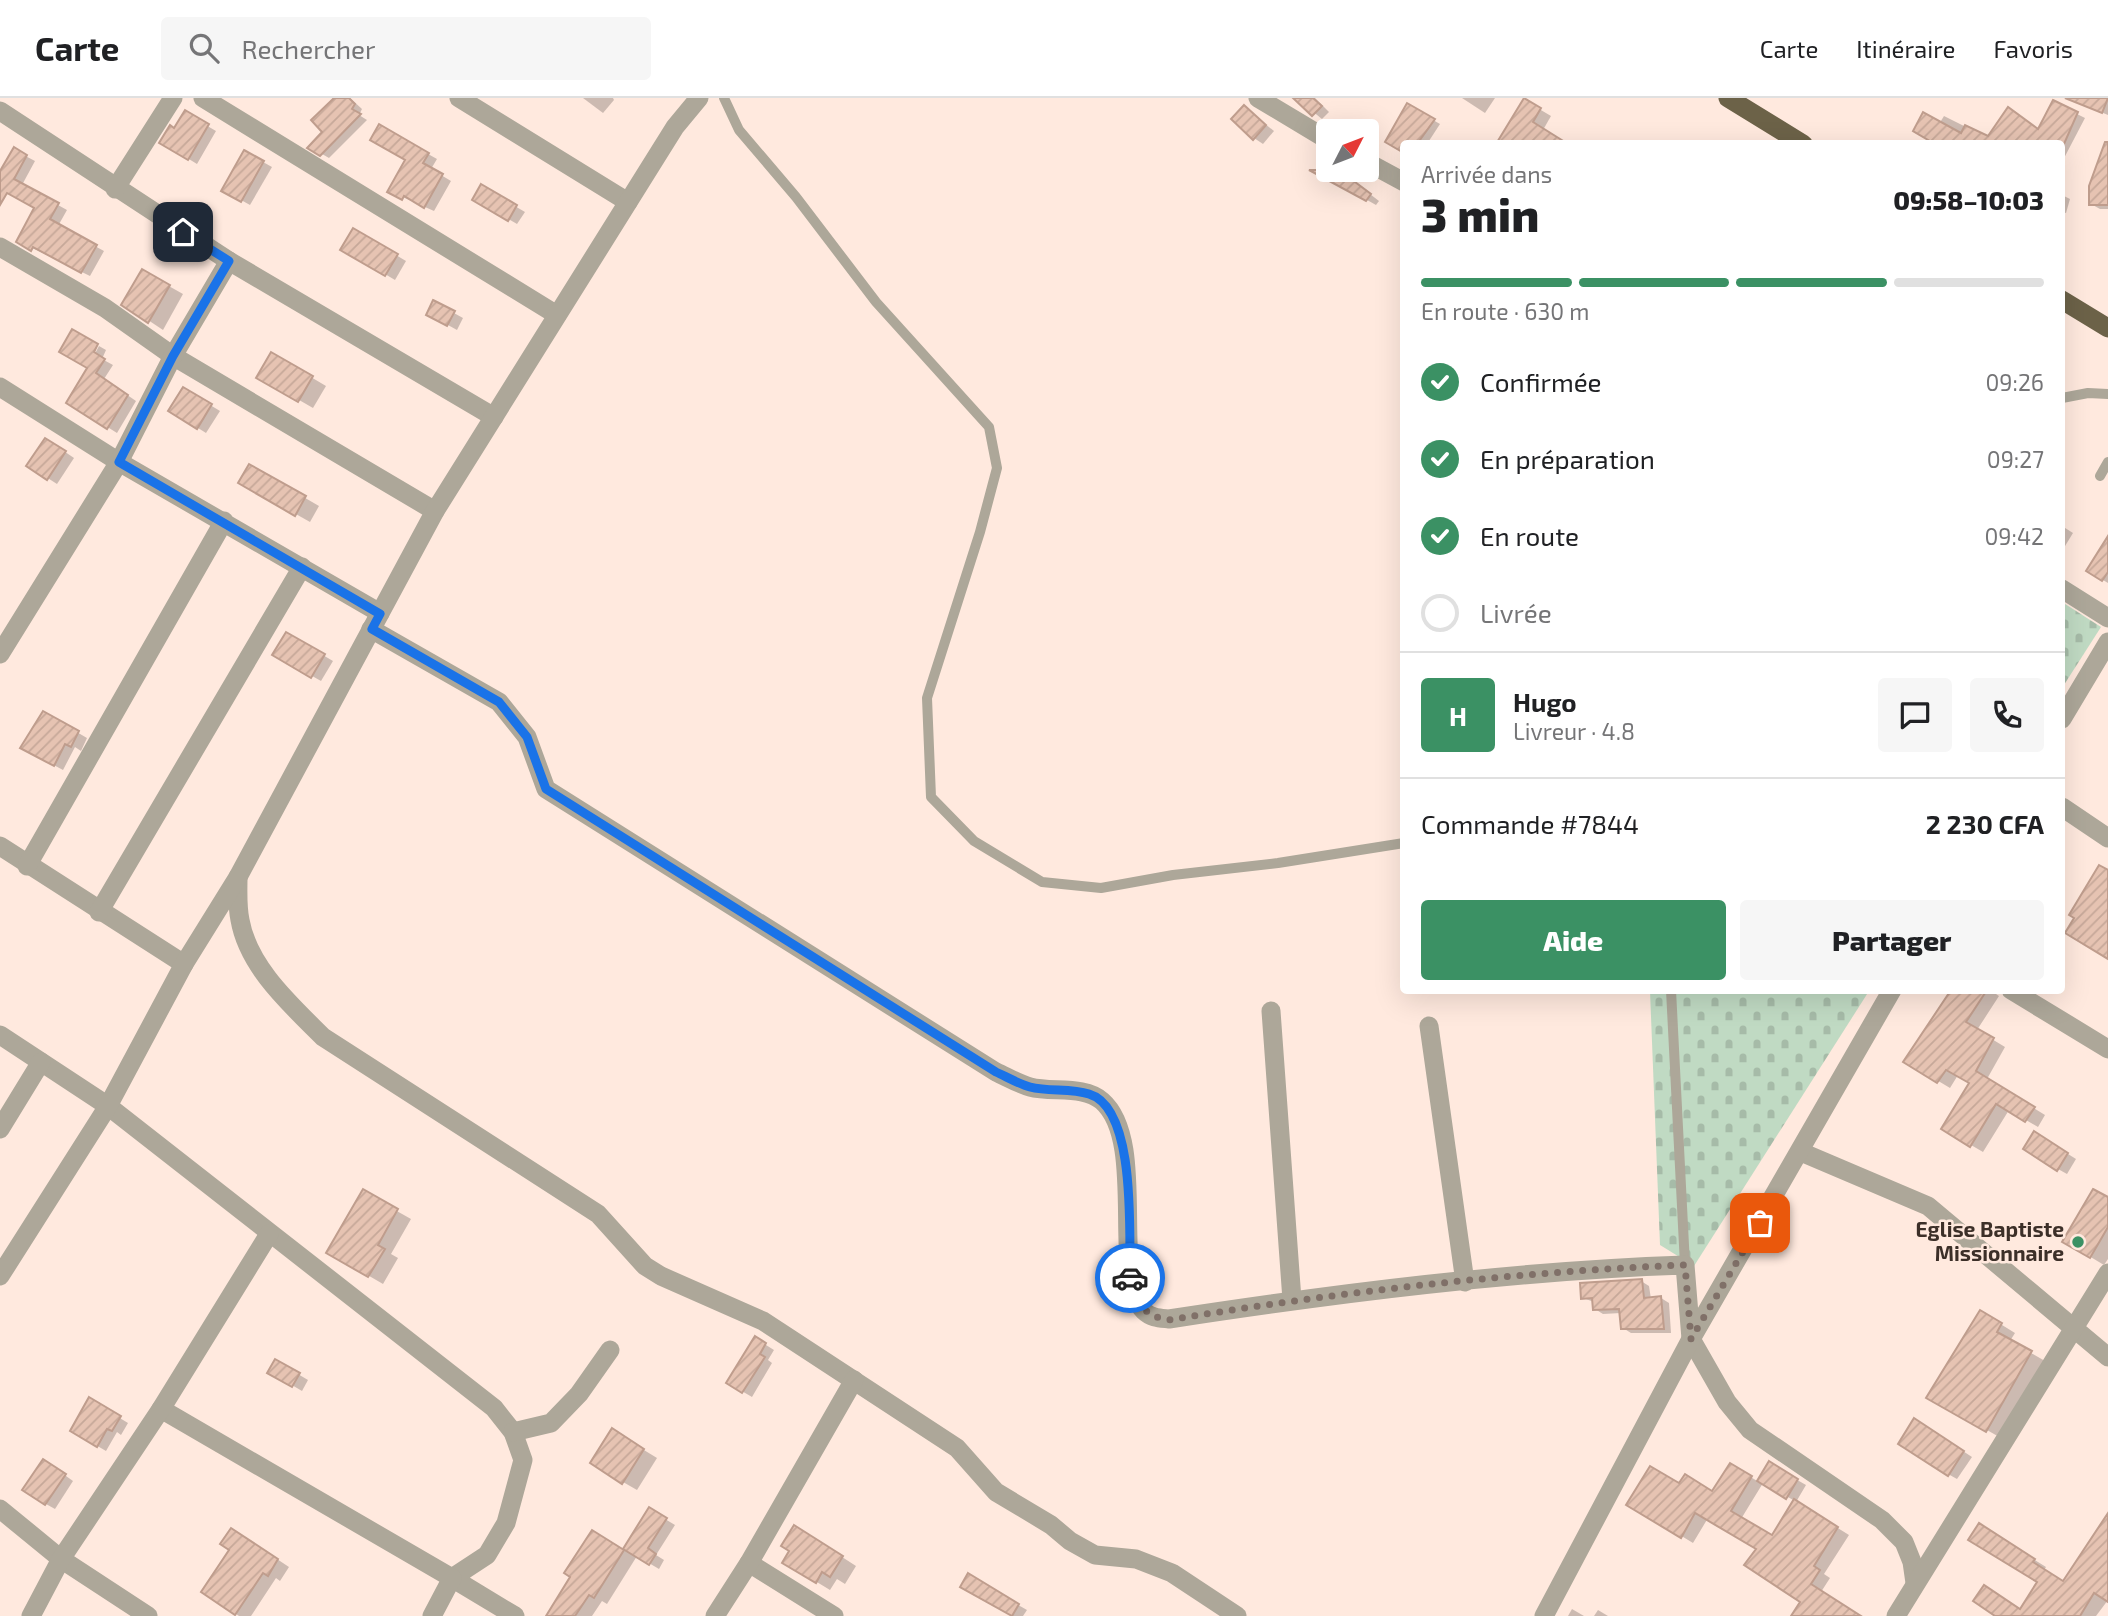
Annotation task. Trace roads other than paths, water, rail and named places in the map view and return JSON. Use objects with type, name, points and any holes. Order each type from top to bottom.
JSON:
[{"type":"highway","points":[[1728,98],[1796,140]]},
{"type":"highway","points":[[2065,302],[2108,328]]},
{"type":"street","points":[[114,188],[173,98]]},
{"type":"street","points":[[203,98],[557,315]]},
{"type":"street","points":[[458,98],[628,202]]},
{"type":"street","points":[[0,1276],[108,1106],[184,964],[238,877],[435,512],[674,127],[699,98]]},
{"type":"street","points":[[1258,98],[1316,133]]},
{"type":"street","points":[[0,111],[229,261],[494,417]]},
{"type":"street","points":[[1379,168],[1400,180]]},
{"type":"street","points":[[0,247],[105,308],[173,356],[435,512]]},
{"type":"street","points":[[0,654],[119,462],[173,356],[229,261]]},
{"type":"street","points":[[0,387],[119,462],[302,567],[376,621],[499,702],[527,737],[546,789],[996,1072],[1029,1087],[1082,1092],[1101,1099],[1110,1110],[1121,1140],[1129,1199],[1130,1277],[1144,1311],[1153,1317],[1169,1320],[1292,1300],[1577,1269],[1685,1265],[1691,1339],[1727,1402],[1751,1430],[1882,1520],[1903,1542],[1912,1562],[1915,1583]]},
{"type":"street","points":[[27,866],[224,521]]},
{"type":"street","points":[[99,912],[302,567]]},
{"type":"street","points":[[2065,591],[2108,618]]},
{"type":"street","points":[[2065,714],[2108,642]]},
{"type":"street","points":[[2065,809],[2108,838]]},
{"type":"street","points":[[0,846],[27,866],[184,964]]},
{"type":"street","points":[[238,877],[240,922],[256,961],[287,1002],[323,1037],[598,1214],[623,1245],[661,1276],[763,1321],[957,1448],[996,1492],[1051,1525],[1070,1541],[1095,1555],[1136,1559],[1172,1573],[1237,1616]]},
{"type":"street","points":[[1544,1616],[1691,1339],[1801,1153],[1890,994]]},
{"type":"street","points":[[2018,994],[2108,1049]]},
{"type":"street","points":[[1271,1011],[1292,1300]]},
{"type":"street","points":[[1429,1026],[1465,1282]]},
{"type":"street","points":[[0,1035],[108,1106],[494,1408],[513,1432],[523,1460],[506,1523],[487,1555],[452,1578],[432,1616]]},
{"type":"street","points":[[0,1129],[41,1062]]},
{"type":"street","points":[[1801,1153],[1928,1206],[2108,1357]]},
{"type":"street","points":[[31,1616],[61,1559],[161,1409],[270,1234]]},
{"type":"street","points":[[1896,1616],[2108,1273]]},
{"type":"street","points":[[513,1432],[551,1423],[579,1394],[610,1350]]},
{"type":"street","points":[[715,1616],[749,1563],[854,1380]]},
{"type":"street","points":[[161,1409],[515,1616]]},
{"type":"street","points":[[0,1509],[61,1559],[148,1616]]},
{"type":"street","points":[[749,1563],[834,1616]]},
{"type":"lane","points":[[724,98],[739,130],[796,197],[876,302],[989,428],[998,468],[981,532],[927,698],[931,797],[974,841],[1042,883],[1101,888],[1173,875],[1278,863],[1400,844]]},
{"type":"lane","points":[[2065,397],[2088,393],[2108,394]]},
{"type":"lane","points":[[2100,476],[2108,461]]},
{"type":"lane","points":[[1671,994],[1685,1265]]},
{"type":"place","name":"Eglise Baptiste Missionnaire","points":[[2078,1242]]}]
